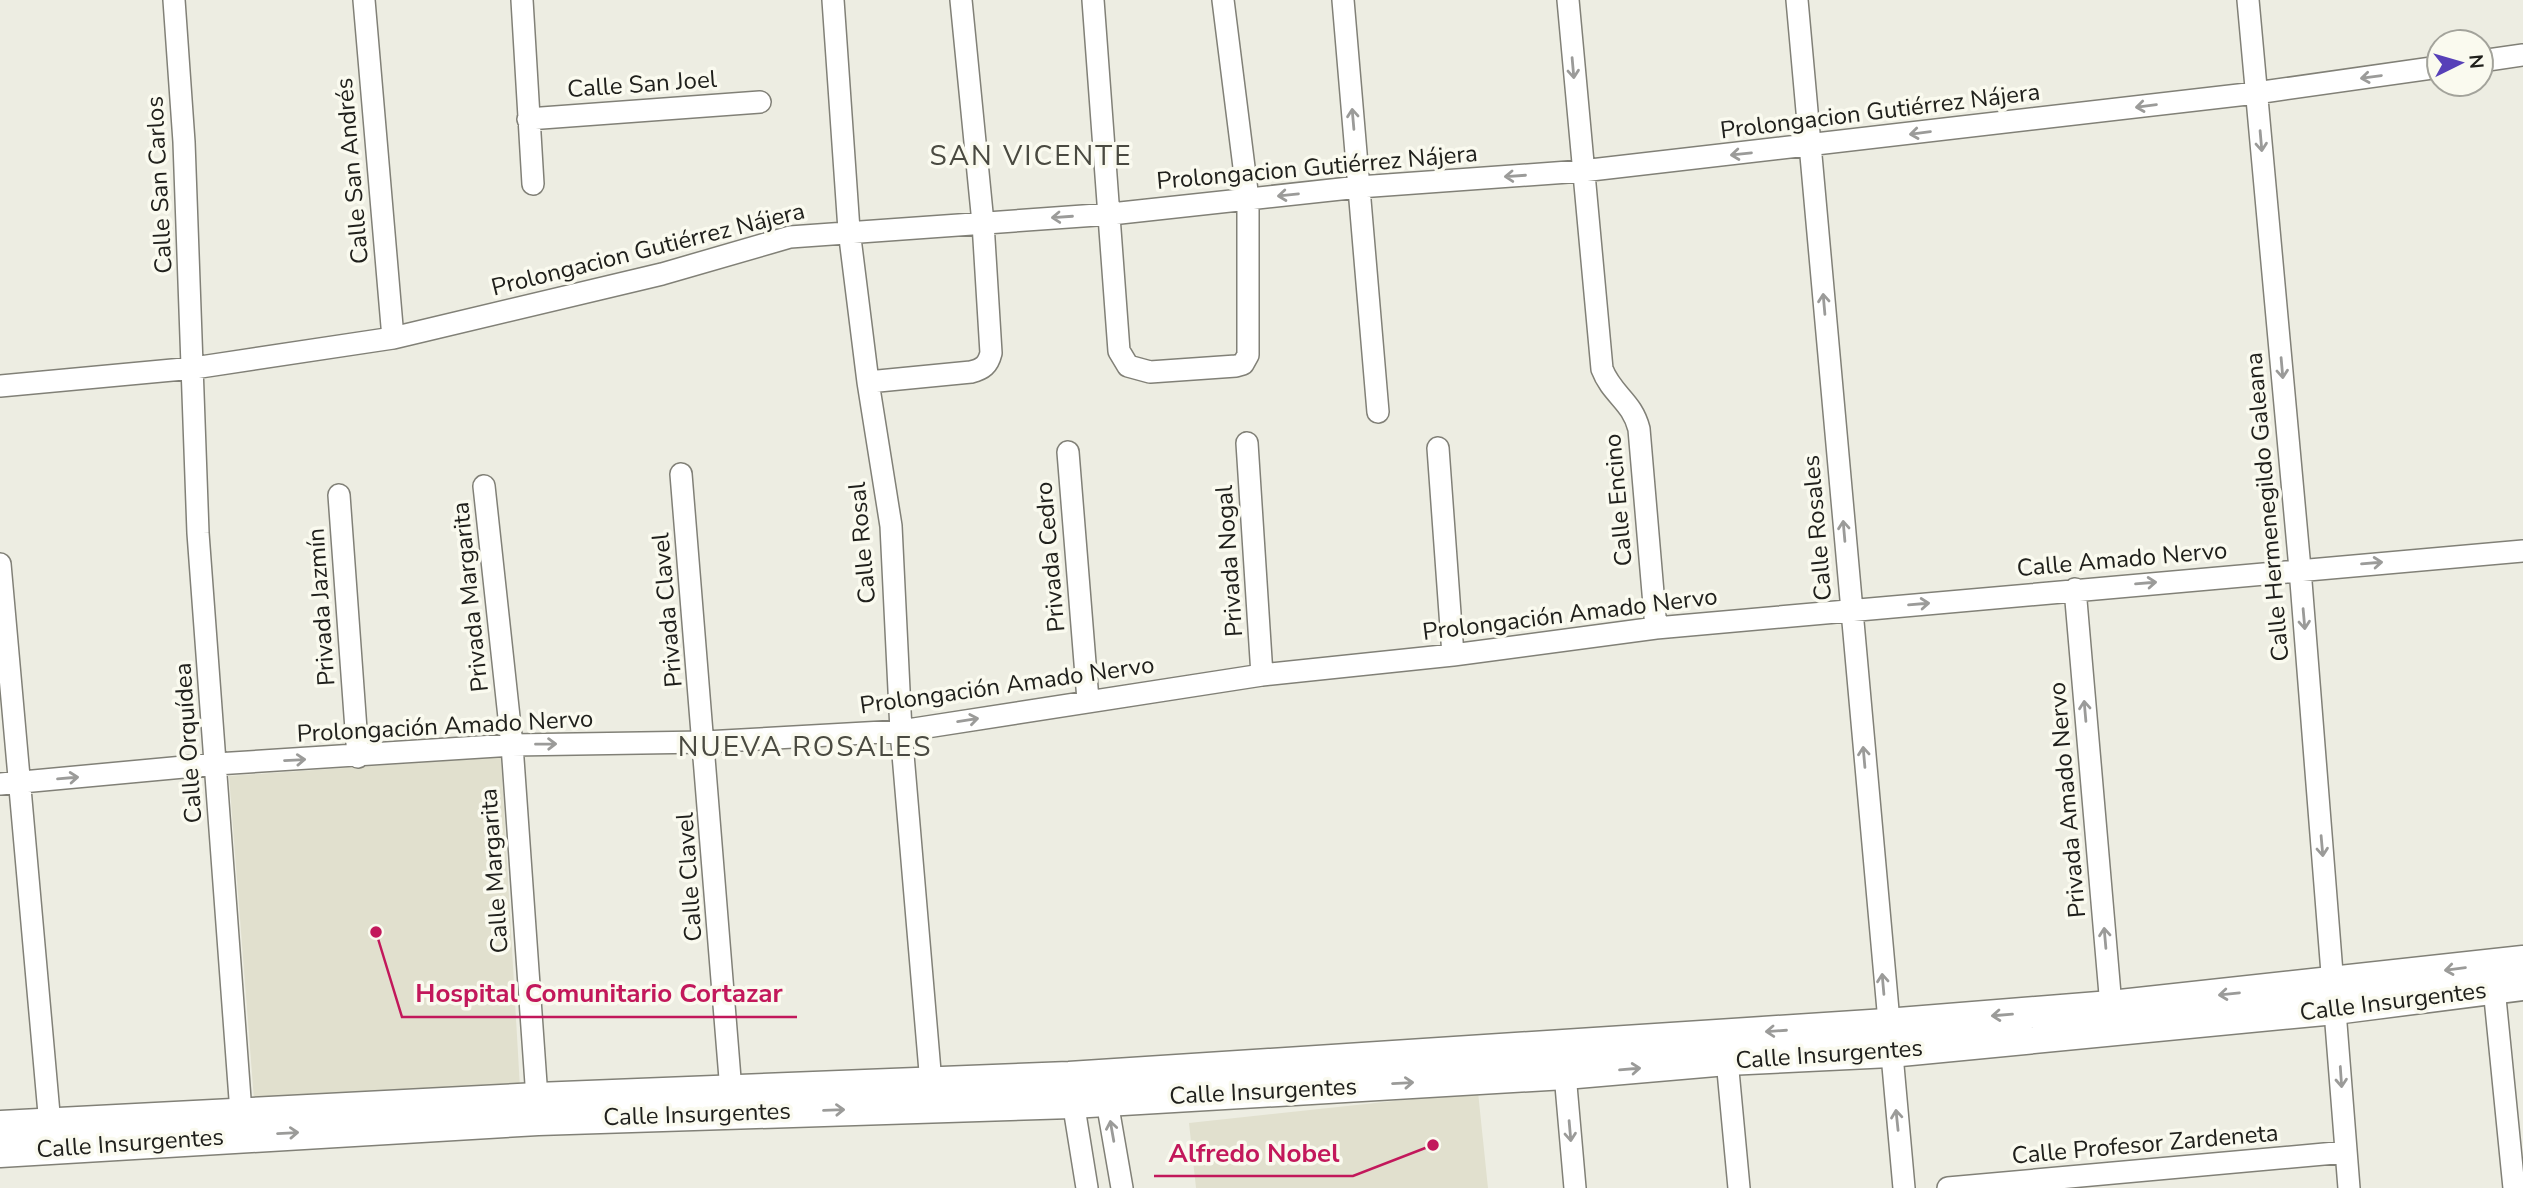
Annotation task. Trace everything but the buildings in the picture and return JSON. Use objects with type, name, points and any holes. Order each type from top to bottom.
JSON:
[{"type":"main road","name":"Calle Insurgentes","points":[[0,1152],[51,1136],[242,1124],[538,1109],[1071,1090],[1888,1038],[2334,996],[2523,961]]},
{"type":"main road","name":"Calle Insurgentes","points":[[1104,1087],[1565,1074],[1727,1060],[2111,1006],[2523,985]]},
{"type":"main road","name":"Calle Insurgentes","points":[[538,1109],[731,1091],[932,1094]]},
{"type":"main road","name":"Calle Insurgentes","points":[[0,1126],[51,1136]]},
{"type":"street","name":"Calle San Carlos","points":[[174,0],[194,368]]},
{"type":"street","name":"Calle San Andrés","points":[[364,0],[393,338]]},
{"type":"street","points":[[522,0],[533,184]]},
{"type":"street","name":"Calle Rosal","points":[[833,0],[849,230],[868,382],[891,526],[901,731],[932,1094]]},
{"type":"street","points":[[868,382],[971,372],[982,369],[989,362],[991,352],[983,223],[961,0]]},
{"type":"street","points":[[1093,0],[1121,359],[1128,366],[1150,372],[1236,366],[1243,364],[1248,355],[1248,199],[1223,0]]},
{"type":"street","points":[[1343,0],[1378,412]]},
{"type":"street","name":"Calle Encino","points":[[1568,0],[1581,171],[1602,369],[1612,389],[1633,410],[1639,429],[1656,628]]},
{"type":"street","name":"Calle Rosales","points":[[1797,0],[1903,1188]]},
{"type":"street","name":"Calle Hermenegildo Galeana","points":[[2248,0],[2300,569],[2349,1188]]},
{"type":"street","points":[[2495,59],[2523,55]]},
{"type":"street","name":"Prolongacion Gutiérrez Nájera","points":[[0,386],[194,368],[393,338],[662,274],[757,244],[849,230],[1111,214],[1359,187],[1581,171],[2256,93],[2425,69]]},
{"type":"street","name":"Calle San Joel","points":[[528,119],[760,102]]},
{"type":"street","name":"Calle Orquídea","points":[[194,368],[198,533],[242,1124]]},
{"type":"street","name":"Privada Nogal","points":[[1247,443],[1262,675]]},
{"type":"street","points":[[1438,449],[1453,655]]},
{"type":"street","name":"Privada Cedro","points":[[1068,452],[1088,700]]},
{"type":"street","name":"Privada Clavel","points":[[681,474],[705,742]]},
{"type":"street","name":"Privada Margarita","points":[[484,486],[512,745]]},
{"type":"street","name":"Privada Jazmín","points":[[339,495],[358,757]]},
{"type":"street","name":"Calle Amado Nervo","points":[[1851,610],[2523,551]]},
{"type":"street","points":[[0,564],[22,783],[51,1136]]},
{"type":"street","name":"Privada Amado Nervo","points":[[2075,589],[2111,1006]]},
{"type":"street","name":"Prolongación Amado Nervo","points":[[0,784],[216,765],[512,745],[705,742],[901,731],[1262,675],[1453,655],[1656,628],[1851,610]]},
{"type":"street","name":"Calle Clavel","points":[[705,742],[731,1091]]},
{"type":"street","name":"Calle Margarita","points":[[512,745],[538,1109]]},
{"type":"street","points":[[2494,988],[2514,1188]]},
{"type":"street","points":[[1727,1060],[1739,1188]]},
{"type":"street","points":[[1565,1074],[1575,1188]]},
{"type":"street","points":[[1104,1087],[1122,1188]]},
{"type":"street","points":[[1071,1090],[1087,1188]]},
{"type":"street","name":"Calle Profesor Zardeneta","points":[[1948,1188],[2346,1152]]},
{"type":"shaded area","points":[[501,757],[520,1088],[254,1100],[229,776]]},
{"type":"shaded area","points":[[1478,1092],[1488,1188],[1196,1188],[1189,1123]]},
{"type":"place","name":"Hospital Comunitario Cortazar","points":[[376,932]]},
{"type":"place","name":"Alfredo Nobel","points":[[1433,1145]]},
{"type":"district","name":"SAN VICENTE","points":[[1031,156]]},
{"type":"district","name":"NUEVA ROSALES","points":[[805,747]]}]
